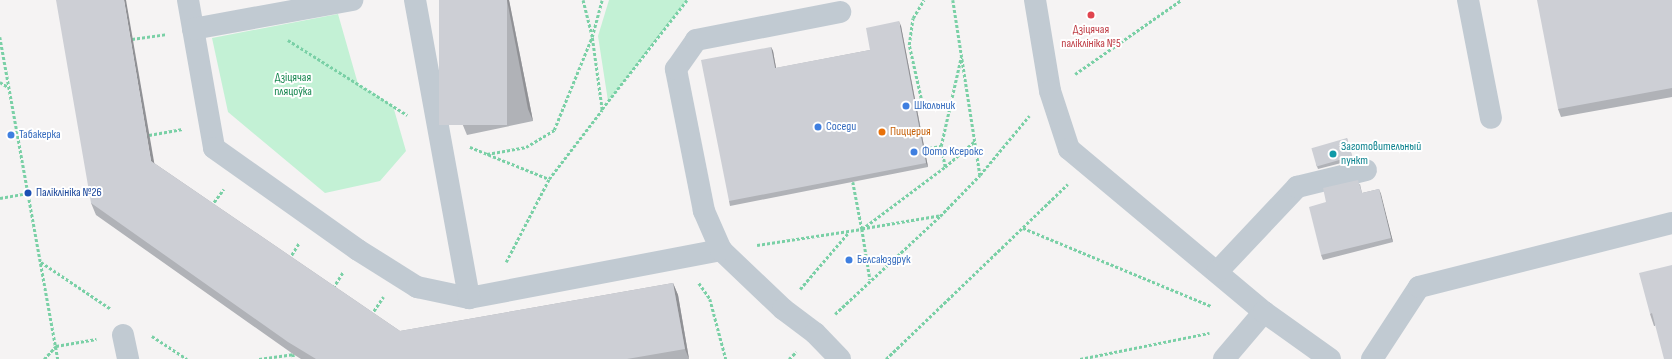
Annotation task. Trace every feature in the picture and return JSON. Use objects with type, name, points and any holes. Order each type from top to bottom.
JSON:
[{"type":"lane","points":[[188,0],[214,148],[358,250],[417,287],[479,296],[721,250]]},
{"type":"lane","points":[[193,29],[352,0]]},
{"type":"lane","points":[[415,0],[439,134],[479,296]]},
{"type":"lane","points":[[1035,0],[1050,91],[1069,149],[1217,272],[1259,318],[1330,359]]},
{"type":"lane","points":[[1468,0],[1491,118]]},
{"type":"lane","points":[[840,12],[696,40],[676,69],[704,210],[721,250],[783,309],[815,333],[840,359]]},
{"type":"lane","points":[[1217,272],[1297,187],[1366,170]]},
{"type":"lane","points":[[1372,359],[1419,287],[1672,223]]},
{"type":"lane","points":[[1224,359],[1259,318]]},
{"type":"lane","points":[[123,334],[128,359]]},
{"type":"path","points":[[582,0],[592,37],[602,110]]},
{"type":"path","points":[[486,154],[526,147],[554,130],[592,37],[602,0]]},
{"type":"path","points":[[479,296],[549,180],[687,0]]},
{"type":"path","points":[[916,105],[922,103],[910,45],[913,18],[924,0]]},
{"type":"path","points":[[953,0],[980,175]]},
{"type":"path","points":[[853,182],[870,280],[940,216],[980,175],[1050,91],[1181,0]]},
{"type":"path","points":[[253,18],[439,134],[549,180]]},
{"type":"path","points":[[132,40],[193,29]]},
{"type":"path","points":[[0,37],[58,359]]},
{"type":"path","points":[[945,167],[941,146],[961,54]]},
{"type":"path","points":[[0,82],[9,88]]},
{"type":"path","points":[[149,135],[210,124]]},
{"type":"path","points":[[862,229],[945,167],[975,142]]},
{"type":"path","points":[[924,149],[941,146]]},
{"type":"path","points":[[886,359],[1024,228],[1088,164]]},
{"type":"path","points":[[0,198],[28,193]]},
{"type":"path","points":[[721,250],[848,232],[940,216]]},
{"type":"path","points":[[34,228],[41,263]]},
{"type":"path","points":[[1024,228],[1259,318]]},
{"type":"path","points":[[783,309],[848,232]]},
{"type":"path","points":[[682,257],[710,299],[726,359]]},
{"type":"path","points":[[1080,359],[1259,318]]},
{"type":"path","points":[[44,359],[56,346]]},
{"type":"path","points":[[259,359],[292,354]]},
{"type":"path","points":[[289,359],[292,354]]},
{"type":"path","points":[[292,354],[294,359]]},
{"type":"path","points":[[891,354],[892,359]]},
{"type":"green space","points":[[609,0],[687,0],[608,101],[598,36]]},
{"type":"green space","name":"Дзіцячая пляцоўка","points":[[338,14],[358,84],[393,106],[406,151],[380,181],[325,193],[228,112],[212,38]]},
{"type":"building","points":[[56,0],[124,0],[151,161],[400,331],[673,283],[685,349],[627,359],[316,359],[288,342],[91,203]]},
{"type":"building","points":[[439,0],[507,0],[507,125],[439,125]]},
{"type":"building","points":[[1537,0],[1672,0],[1672,88],[1558,109]]},
{"type":"building","name":"Соседи","points":[[899,21],[926,163],[729,201],[701,60],[771,47],[775,68],[870,50],[866,28]]},
{"type":"building","name":"Заготовительный пункт","points":[[1347,138],[1352,156],[1317,166],[1311,148]]},
{"type":"building","points":[[1358,180],[1362,193],[1379,189],[1391,238],[1321,255],[1309,207],[1326,202],[1323,188]]},
{"type":"building","points":[[1672,265],[1672,359],[1664,359],[1652,313],[1650,314],[1639,273]]},
{"type":"place","name":"Дзіцячая паліклініка №5","points":[[1091,15]]},
{"type":"place","name":"Школьник","points":[[906,106]]},
{"type":"place","name":"Соседи","points":[[818,127]]},
{"type":"place","name":"Пиццерия","points":[[882,132]]},
{"type":"place","name":"Табакерка","points":[[11,135]]},
{"type":"place","name":"Фото Ксерокс","points":[[914,152]]},
{"type":"place","name":"Заготовительный пункт","points":[[1333,154]]},
{"type":"place","name":"Паліклініка №26","points":[[28,193]]},
{"type":"place","name":"Белсаюздрук","points":[[849,260]]}]
